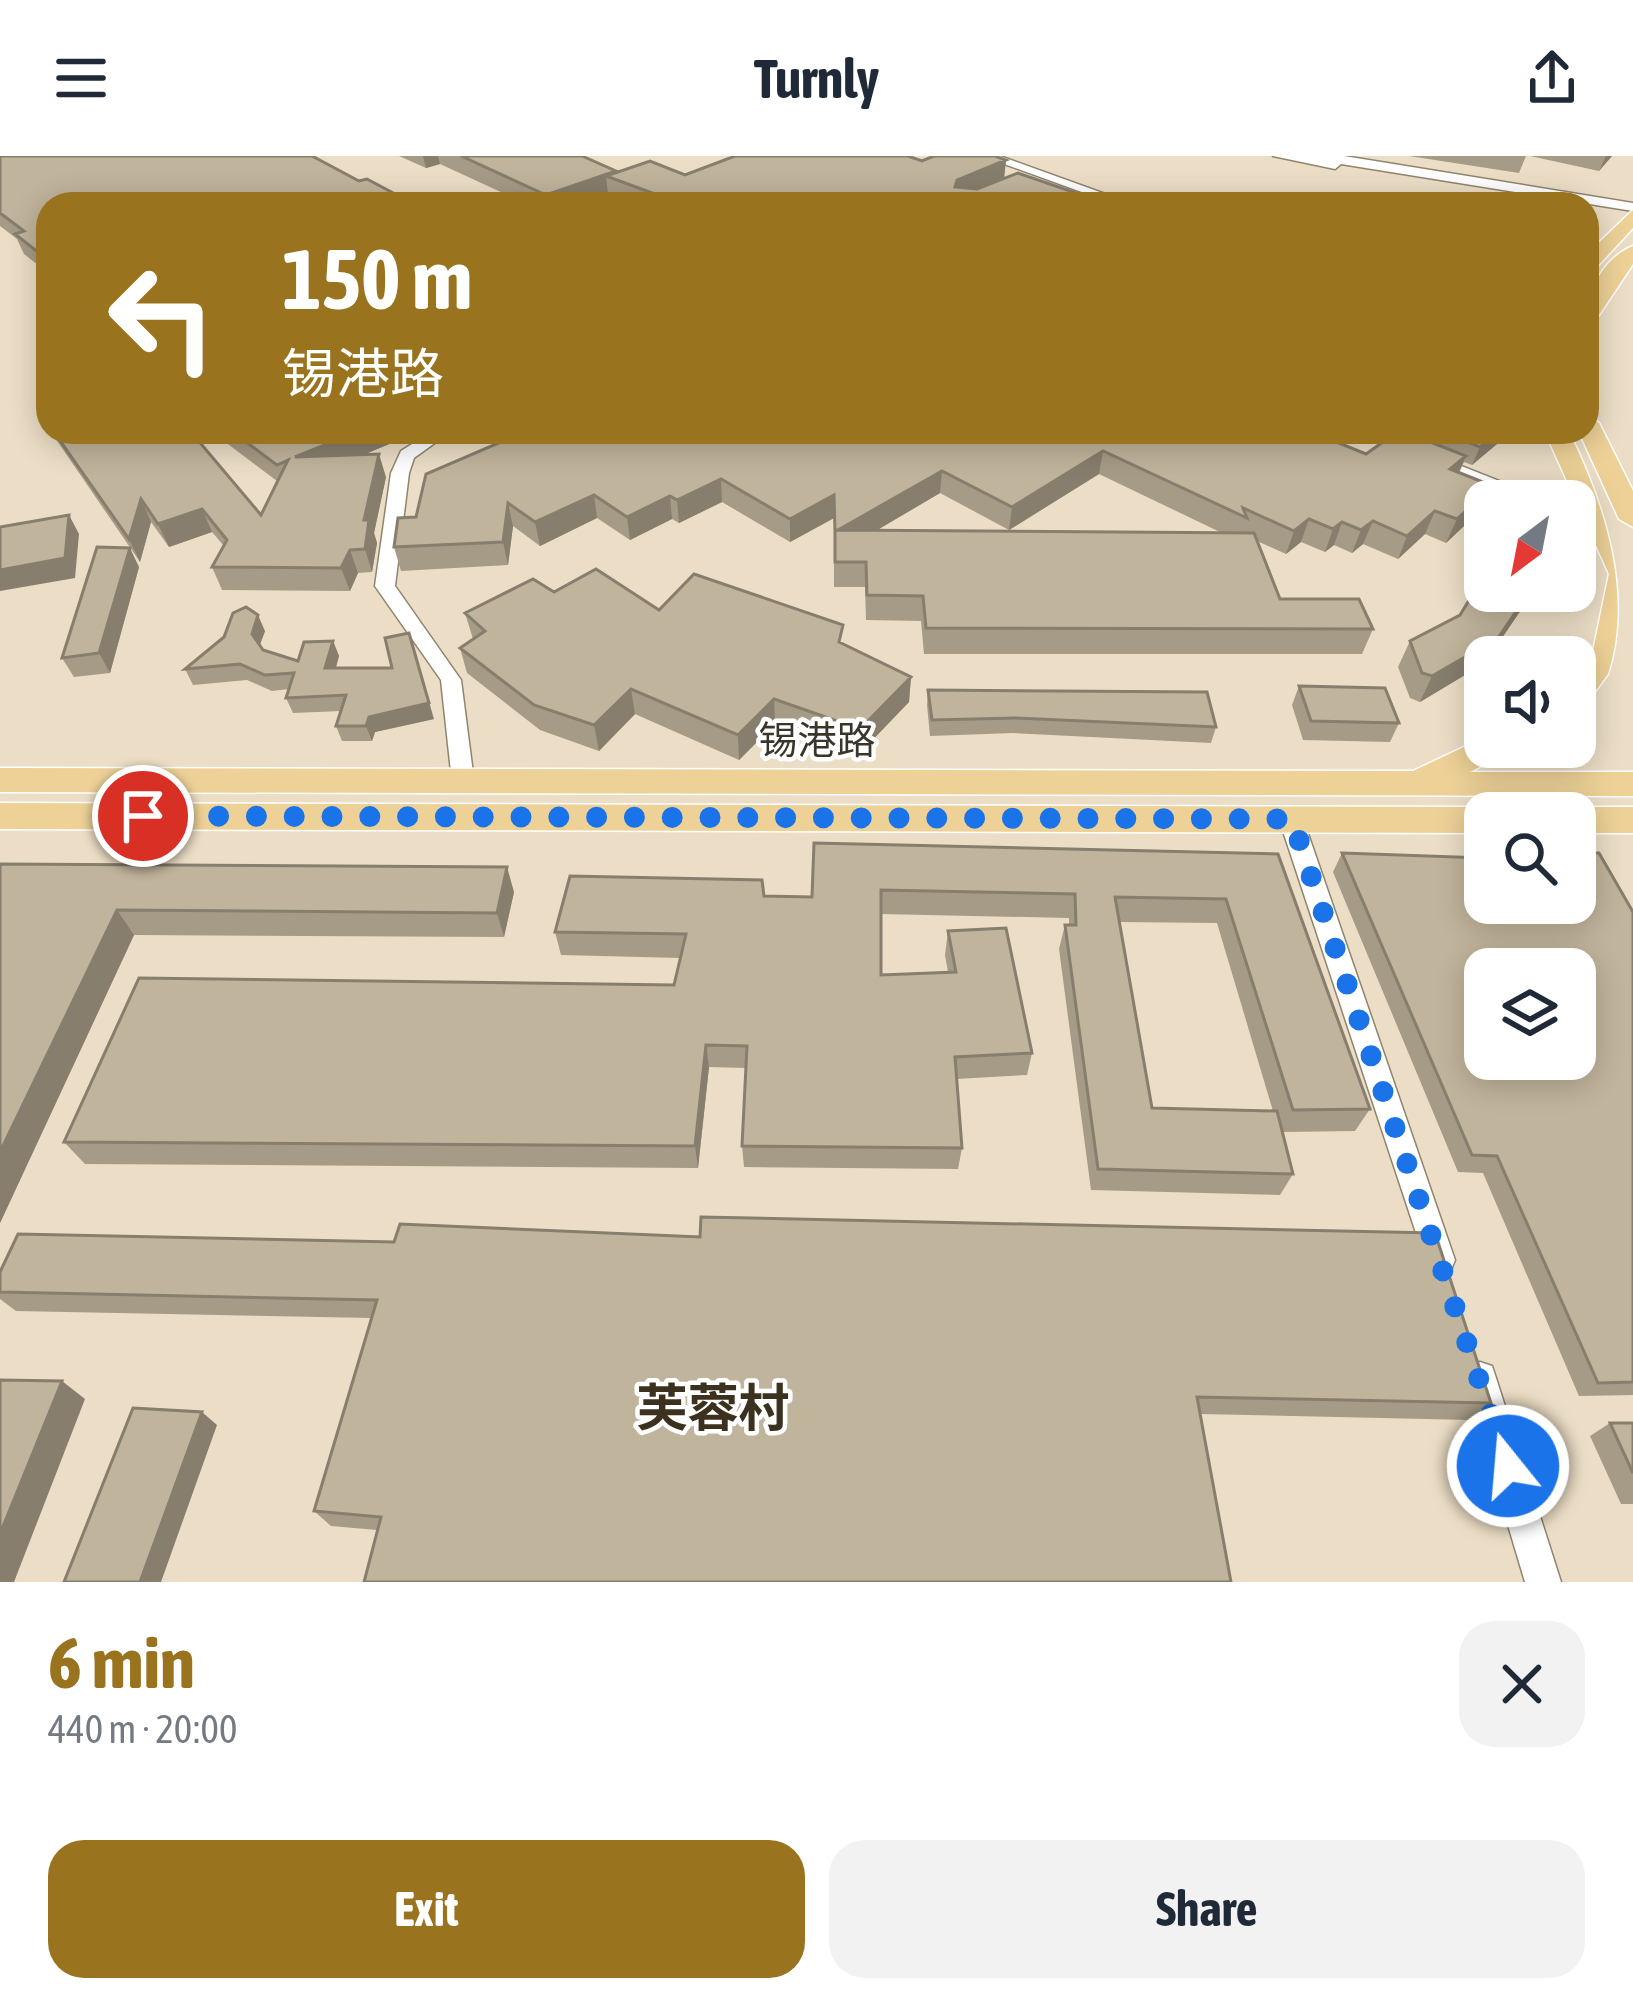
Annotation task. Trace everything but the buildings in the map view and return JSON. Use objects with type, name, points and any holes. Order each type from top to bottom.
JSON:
[{"type":"main road","points":[[1599,252],[1633,213]]},
{"type":"main road","points":[[1599,295],[1611,274],[1633,252]]},
{"type":"main road","points":[[1561,444],[1573,480]]},
{"type":"main road","points":[[1597,444],[1633,519]]},
{"type":"main road","points":[[1596,534],[1628,585],[1608,653],[1596,668]]},
{"type":"main road","points":[[1417,784],[1464,760]]},
{"type":"main road","name":"锡港路","points":[[0,780],[1633,784]]},
{"type":"main road","name":"锡港路","points":[[0,816],[1464,820]]},
{"type":"main road","points":[[1596,820],[1633,820]]},
{"type":"street","points":[[988,156],[1092,192]]},
{"type":"street","points":[[1280,156],[1500,192]]},
{"type":"street","points":[[1319,156],[1517,192]]},
{"type":"street","points":[[1020,181],[1039,174]]},
{"type":"street","points":[[1599,207],[1633,213]]},
{"type":"street","points":[[1599,208],[1633,213]]},
{"type":"street","points":[[424,444],[407,455],[400,473],[385,586],[451,680],[464,782]]},
{"type":"street","points":[[1391,444],[1486,480]]},
{"type":"street","points":[[1292,819],[1451,1292]]},
{"type":"street","points":[[1474,1360],[1544,1582]]},
{"type":"district","name":"芙蓉村","points":[[713,1407]]},
{"type":"route","points":[[143,816],[1292,819],[1508,1466]]}]
